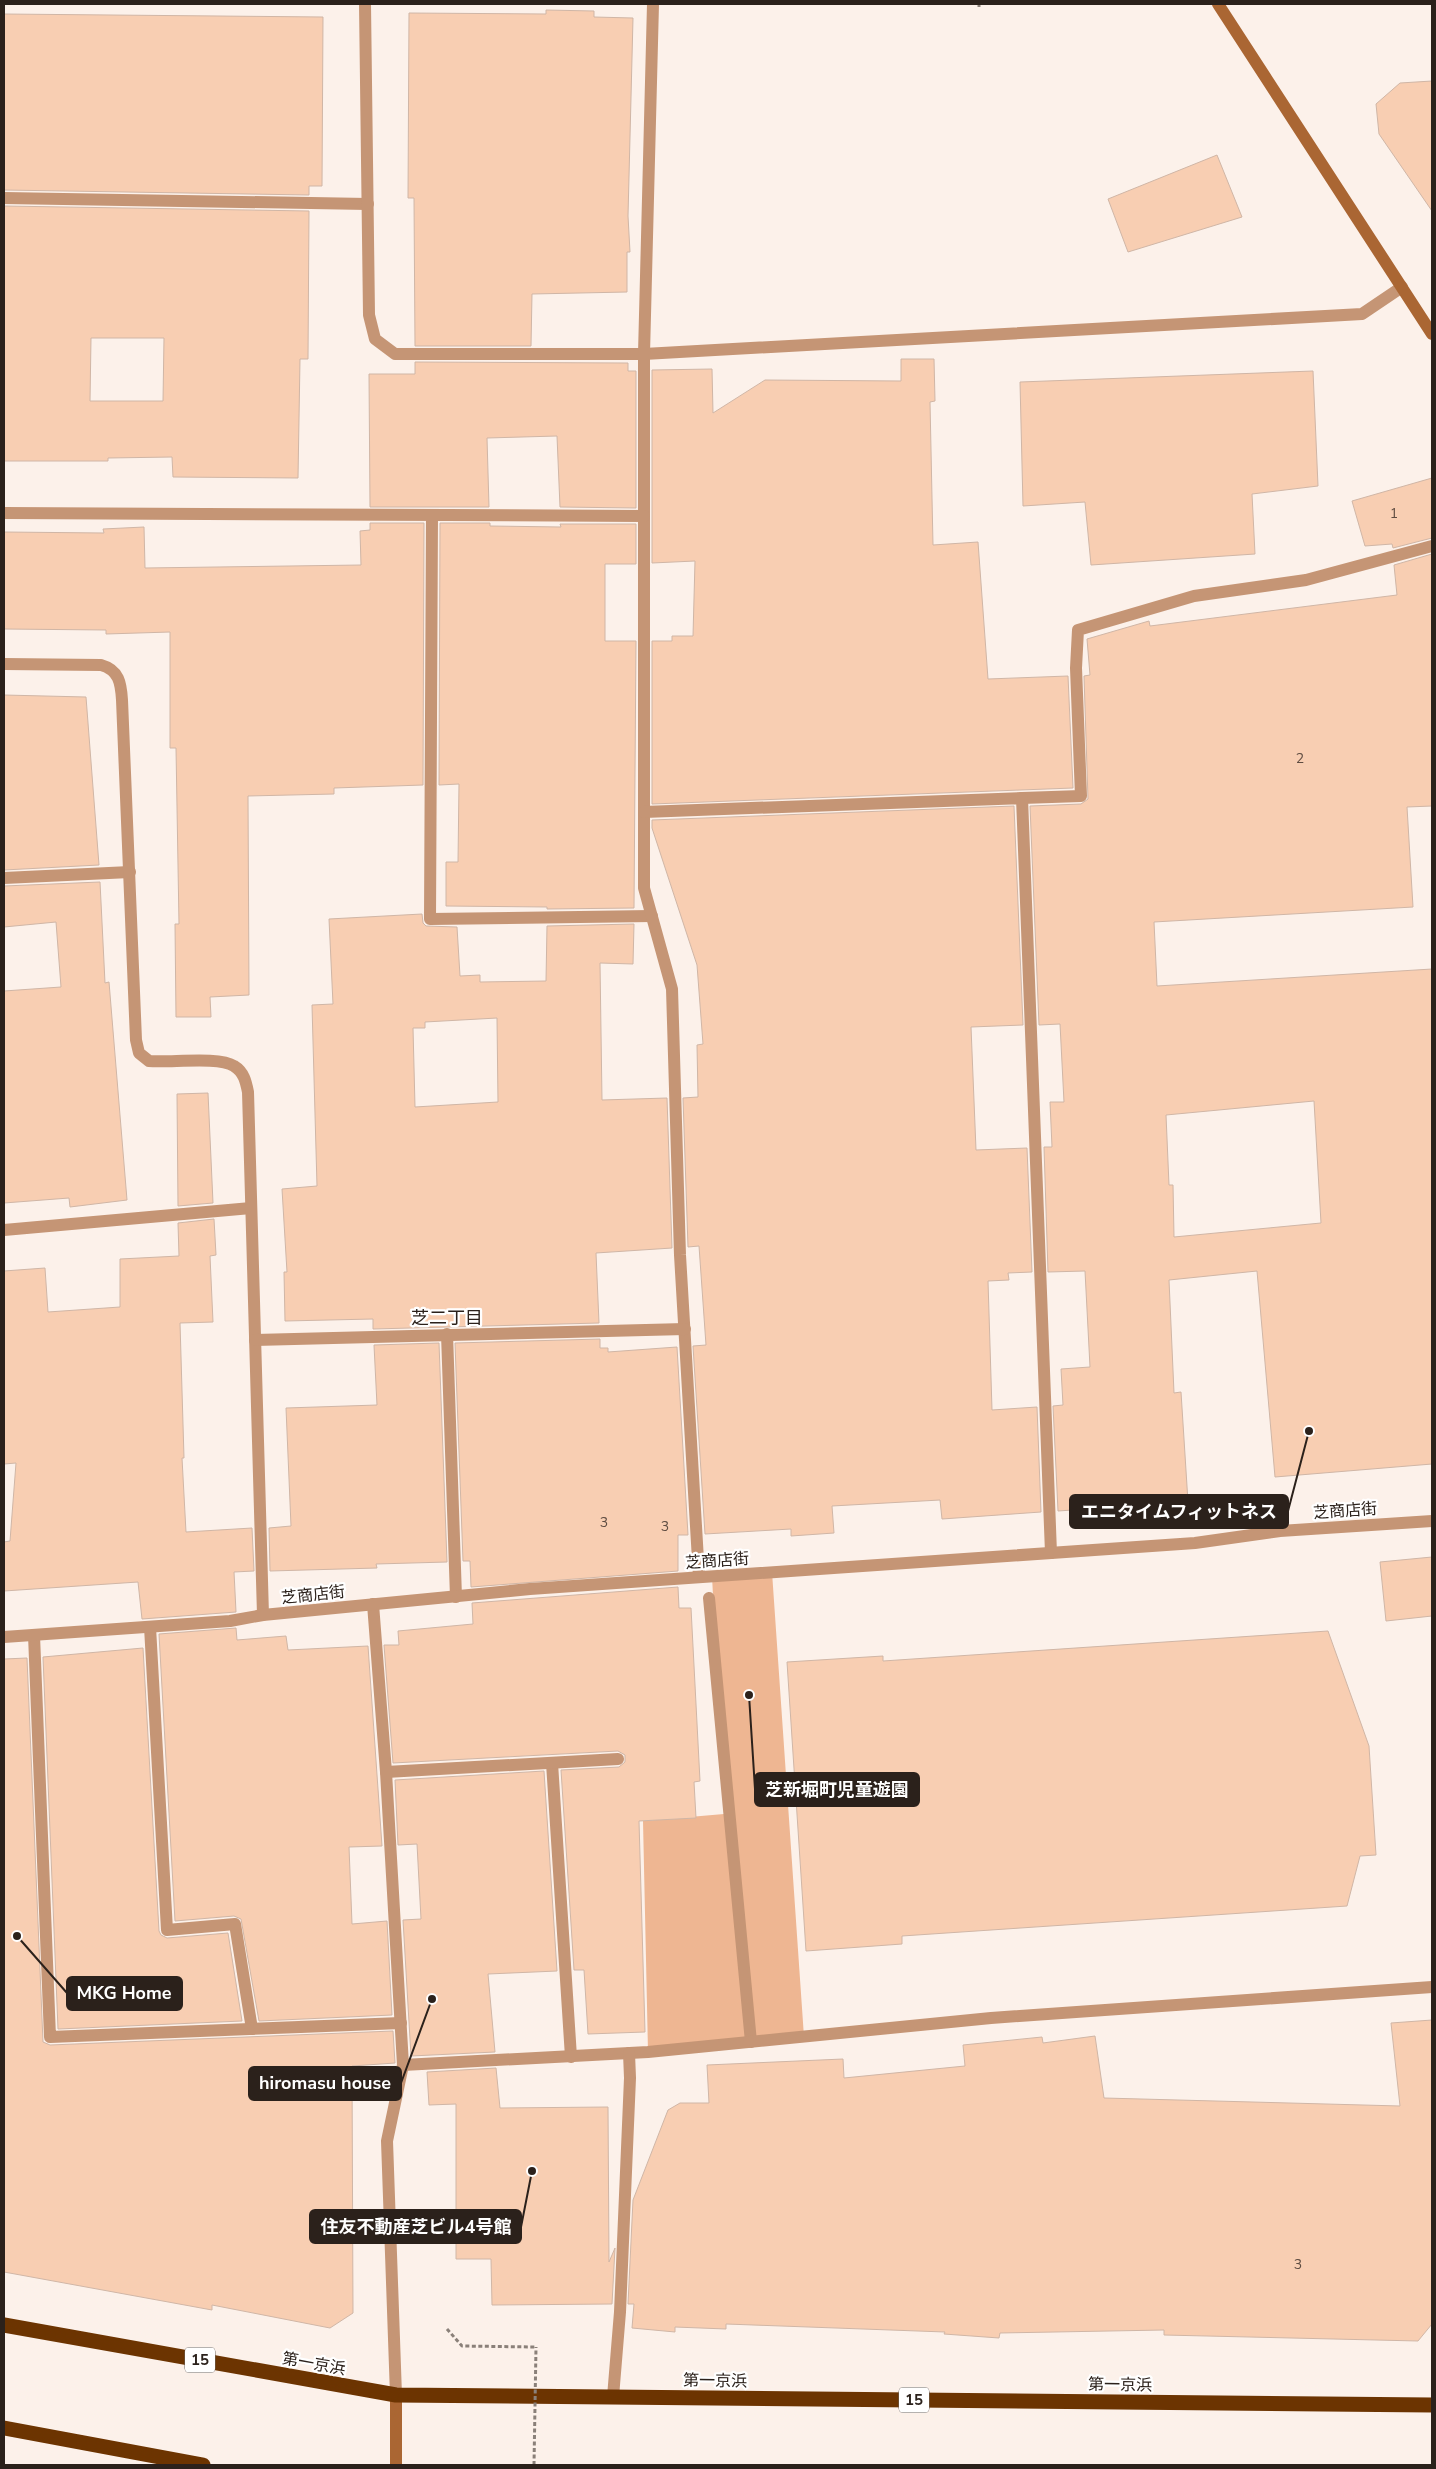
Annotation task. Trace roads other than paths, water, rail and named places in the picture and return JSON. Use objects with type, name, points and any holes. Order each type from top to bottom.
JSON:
[{"type":"highway","name":"第一京浜","points":[[4,2325],[396,2395],[1432,2404]]},
{"type":"highway","points":[[4,2428],[203,2465]]},
{"type":"street","points":[[365,4],[369,316],[375,339],[396,354],[644,354],[1362,314],[1402,288]]},
{"type":"street","points":[[652,4],[644,354],[644,888],[672,989],[680,1255],[699,1577]]},
{"type":"street","points":[[1218,4],[1432,334]]},
{"type":"street","points":[[4,198],[368,204]]},
{"type":"street","points":[[4,514],[644,516]]},
{"type":"street","points":[[432,516],[430,918],[652,916]]},
{"type":"street","points":[[644,812],[1081,796],[1076,668],[1078,630],[1194,596],[1306,580],[1432,546]]},
{"type":"street","points":[[4,664],[101,665],[111,668],[117,675],[122,700],[136,1040],[139,1053],[148,1061],[218,1061],[234,1065],[244,1076],[248,1092],[263,1615]]},
{"type":"street","points":[[1022,798],[1051,1553]]},
{"type":"street","points":[[4,878],[130,872]]},
{"type":"street","points":[[4,1230],[251,1208]]},
{"type":"street","points":[[255,1340],[685,1329]]},
{"type":"street","points":[[447,1334],[456,1597]]},
{"type":"street","name":"芝商店街","points":[[4,1638],[230,1621],[263,1615],[530,1589],[1195,1543],[1280,1531],[1432,1521]]},
{"type":"street","points":[[708,1598],[751,2042]]},
{"type":"street","points":[[373,1604],[386,1772],[403,2065],[387,2141],[396,2395],[396,2465]]},
{"type":"street","points":[[150,1627],[167,1930],[235,1924],[252,2029]]},
{"type":"street","points":[[34,1635],[50,2036],[401,2023]]},
{"type":"street","points":[[386,1772],[618,1759]]},
{"type":"street","points":[[552,1763],[571,2057]]},
{"type":"street","points":[[403,2065],[629,2053],[991,2018],[1432,1987]]},
{"type":"street","points":[[614,2397],[630,2078],[629,2053]]},
{"type":"place","name":"エニタイムフィットネス","points":[[1309,1431]]},
{"type":"place","name":"芝新堀町児童遊園","points":[[749,1695]]},
{"type":"place","name":"MKG Home","points":[[17,1936]]},
{"type":"place","name":"hiromasu house","points":[[432,1999]]},
{"type":"place","name":"住友不動産芝ビル4号館","points":[[532,2171]]},
{"type":"district","name":"芝二丁目","points":[[447,1318]]}]
